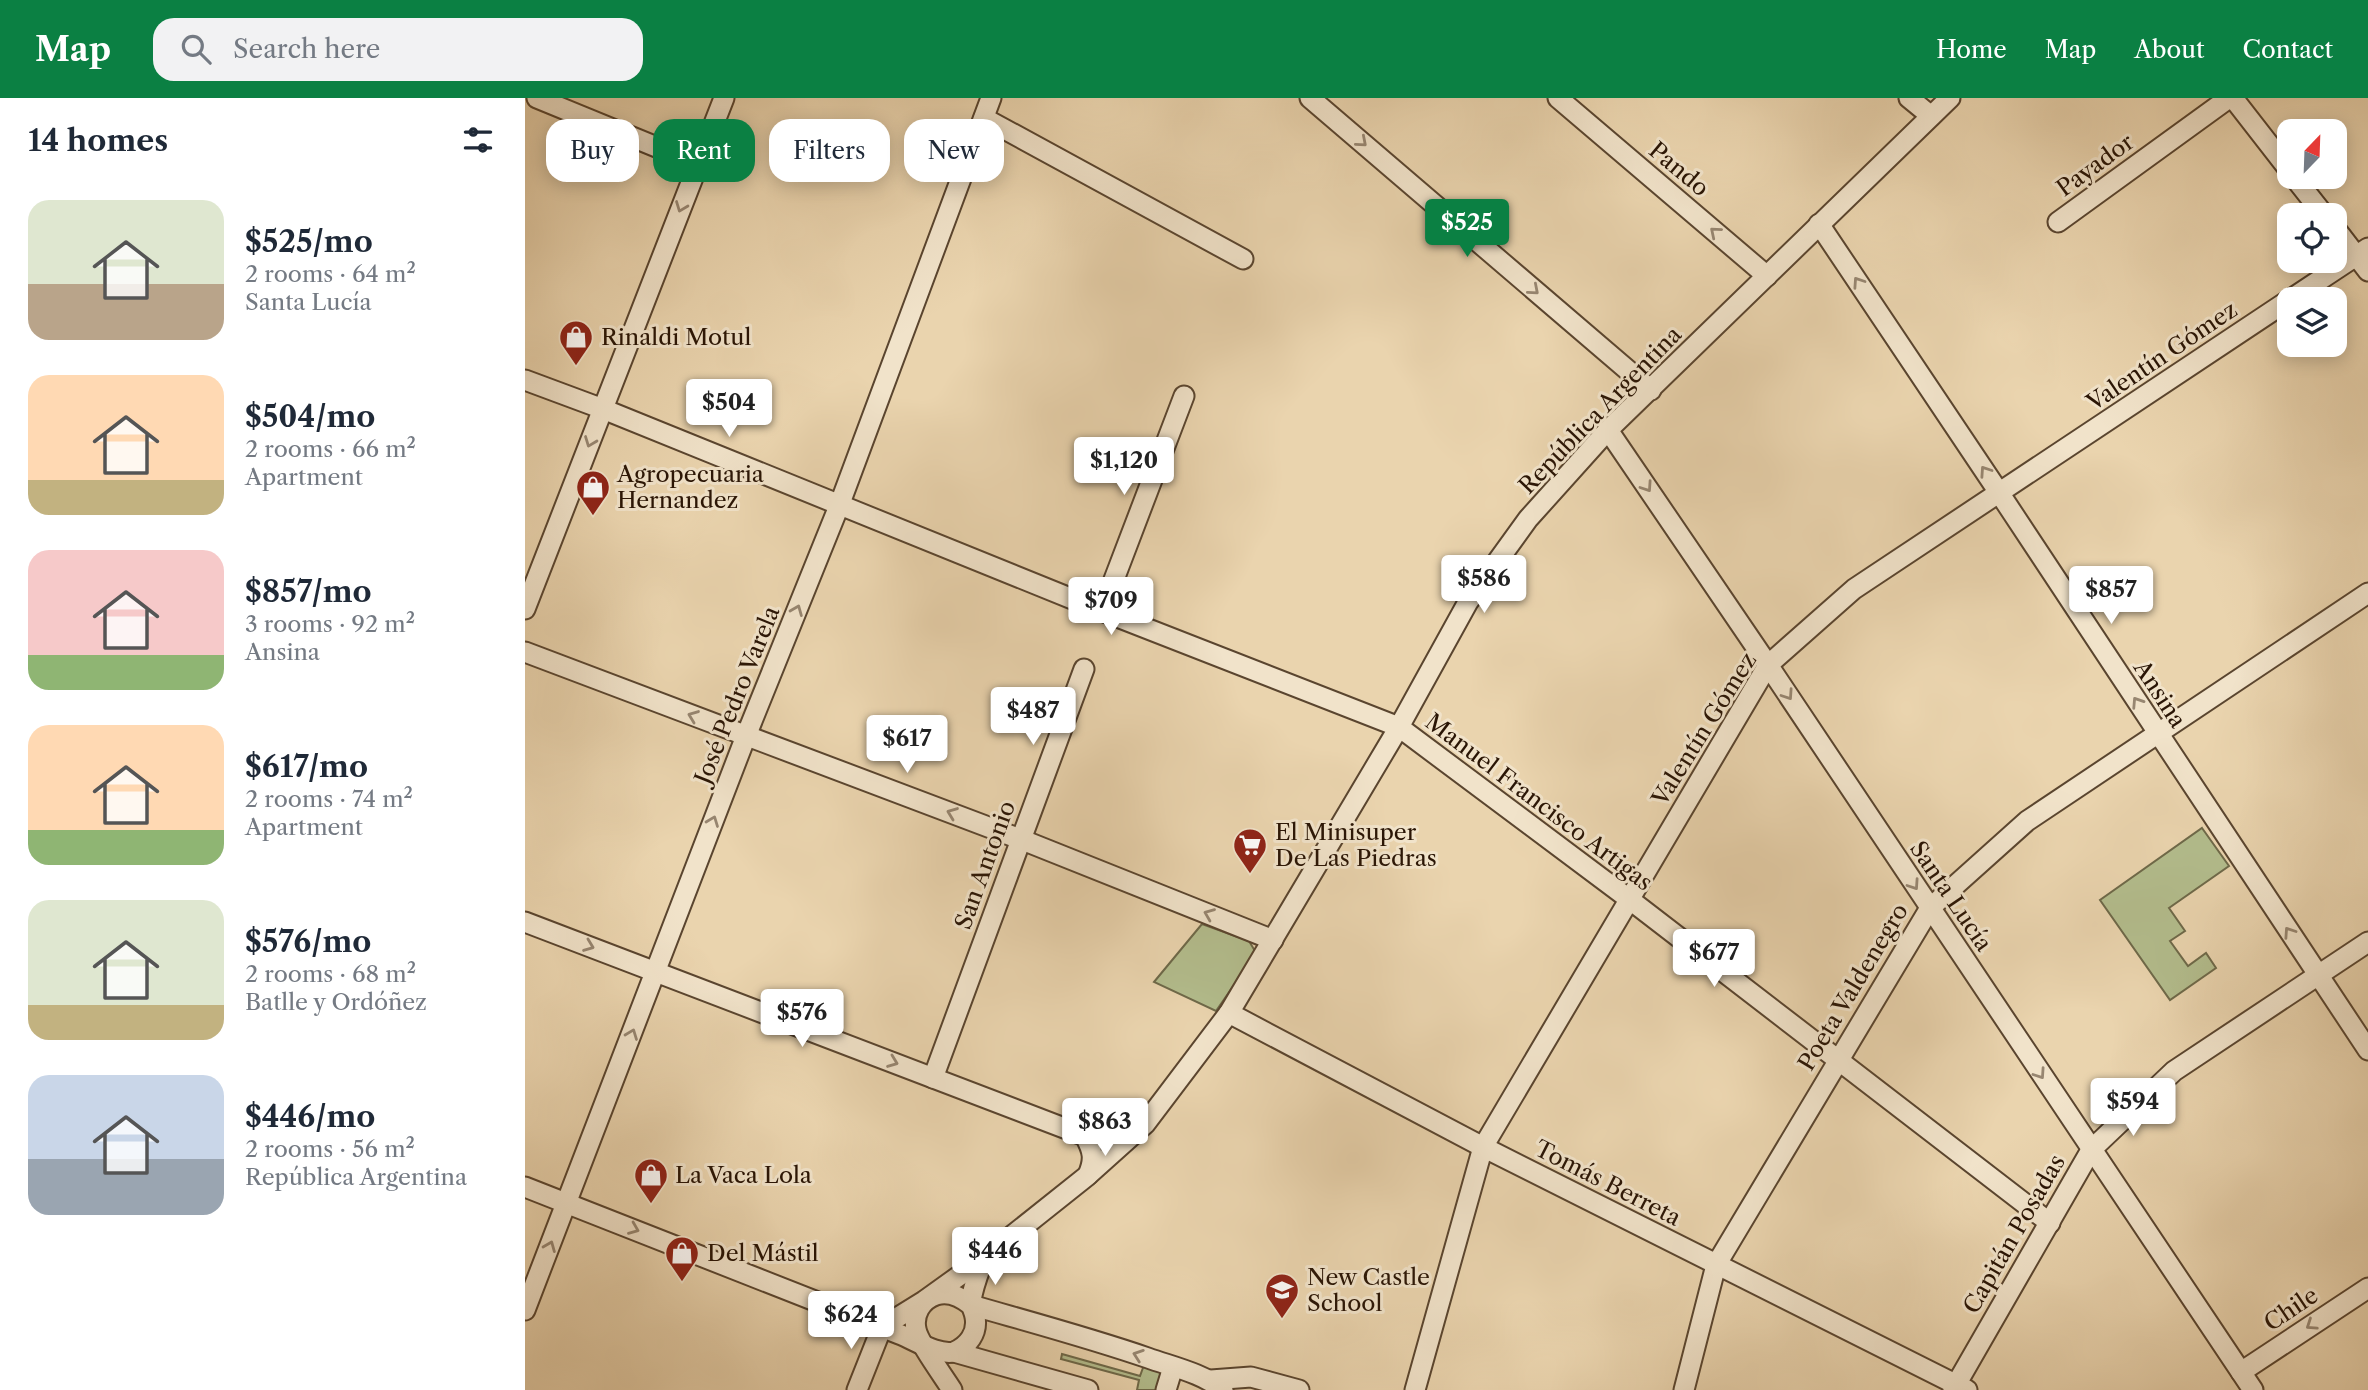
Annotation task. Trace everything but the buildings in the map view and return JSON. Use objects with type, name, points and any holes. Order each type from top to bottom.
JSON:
[{"type":"street","points":[[537,98],[653,146]]},
{"type":"street","points":[[716,119],[724,98]]},
{"type":"street","name":"José Pedro Varela","points":[[525,1310],[746,736],[839,506],[991,98]]},
{"type":"street","points":[[1310,98],[1651,390]]},
{"type":"street","name":"Pando","points":[[1558,98],[1767,276]]},
{"type":"street","points":[[1909,98],[1931,116]]},
{"type":"street","name":"República Argentina","points":[[882,1327],[984,1258],[1087,1176],[1145,1124],[1229,1013],[1476,592],[1528,519],[1608,430],[1949,98]]},
{"type":"street","points":[[2231,98],[2277,155]]},
{"type":"street","name":"Payador","points":[[2058,222],[2231,98]]},
{"type":"street","points":[[984,118],[1243,259]]},
{"type":"street","points":[[525,610],[691,182]]},
{"type":"street","points":[[2303,189],[2315,203]]},
{"type":"street","name":"Ansina","points":[[1819,224],[2368,1050]]},
{"type":"street","points":[[2347,241],[2364,259]]},
{"type":"street","name":"Valentín Gómez","points":[[2313,287],[2364,259]]},
{"type":"street","name":"Valentín Gómez","points":[[1415,1390],[1483,1147],[1768,665],[1854,589],[2277,309]]},
{"type":"street","name":"Manuel Francisco Artigas","points":[[525,380],[1399,727],[1629,899],[2050,1223]]},
{"type":"street","points":[[1102,611],[1184,396]]},
{"type":"street","name":"Santa Lucía","points":[[1608,430],[2253,1390]]},
{"type":"street","name":"Poeta Valdenegro","points":[[1683,1390],[1716,1265],[1930,908],[2027,821],[2368,593]]},
{"type":"street","points":[[525,652],[1020,839],[1273,940]]},
{"type":"street","name":"San Antonio","points":[[933,1078],[1084,669]]},
{"type":"street","points":[[525,922],[1085,1136],[1127,1140]]},
{"type":"street","name":"Capitán Posadas","points":[[1958,1388],[2091,1150],[2174,1071],[2368,942]]},
{"type":"street","name":"Tomás Berreta","points":[[1229,1013],[1483,1147],[1958,1388]]},
{"type":"street","points":[[1085,1136],[1094,1157],[1087,1176]]},
{"type":"street","points":[[525,1187],[882,1327],[935,1351],[946,1353],[963,1348],[971,1339],[975,1316],[971,1305],[974,1284],[984,1258]]},
{"type":"street","name":"Chile","points":[[2241,1372],[2368,1288]]},
{"type":"street","points":[[954,1390],[916,1332],[915,1321],[924,1301],[941,1294],[953,1295],[971,1305],[1091,1339],[1217,1385],[1251,1377],[1299,1390]]},
{"type":"street","points":[[857,1390],[882,1327]]},
{"type":"street","points":[[954,1352],[954,1390]]},
{"type":"street","points":[[954,1352],[1088,1390]]},
{"type":"street","points":[[1166,1390],[1173,1367]]},
{"type":"green space","points":[[2202,828],[2229,866],[2169,908],[2185,931],[2170,941],[2188,966],[2206,953],[2216,968],[2170,1000],[2100,900]]},
{"type":"green space","points":[[1202,924],[1249,941],[1255,951],[1216,1011],[1154,982]]},
{"type":"green space","points":[[1062,1354],[1140,1376],[1144,1365],[1162,1367],[1160,1390],[1137,1390],[1139,1380],[1061,1359]]},
{"type":"place","name":"Rinaldi Motul","points":[[576,367]]},
{"type":"place","name":"Agropecuaria Hernandez","points":[[593,517]]},
{"type":"place","name":"El Minisuper De Las Piedras","points":[[1250,875]]},
{"type":"place","name":"La Vaca Lola","points":[[651,1205]]},
{"type":"place","name":"Del Mástil","points":[[682,1283]]},
{"type":"place","name":"New Castle School","points":[[1282,1320]]}]
